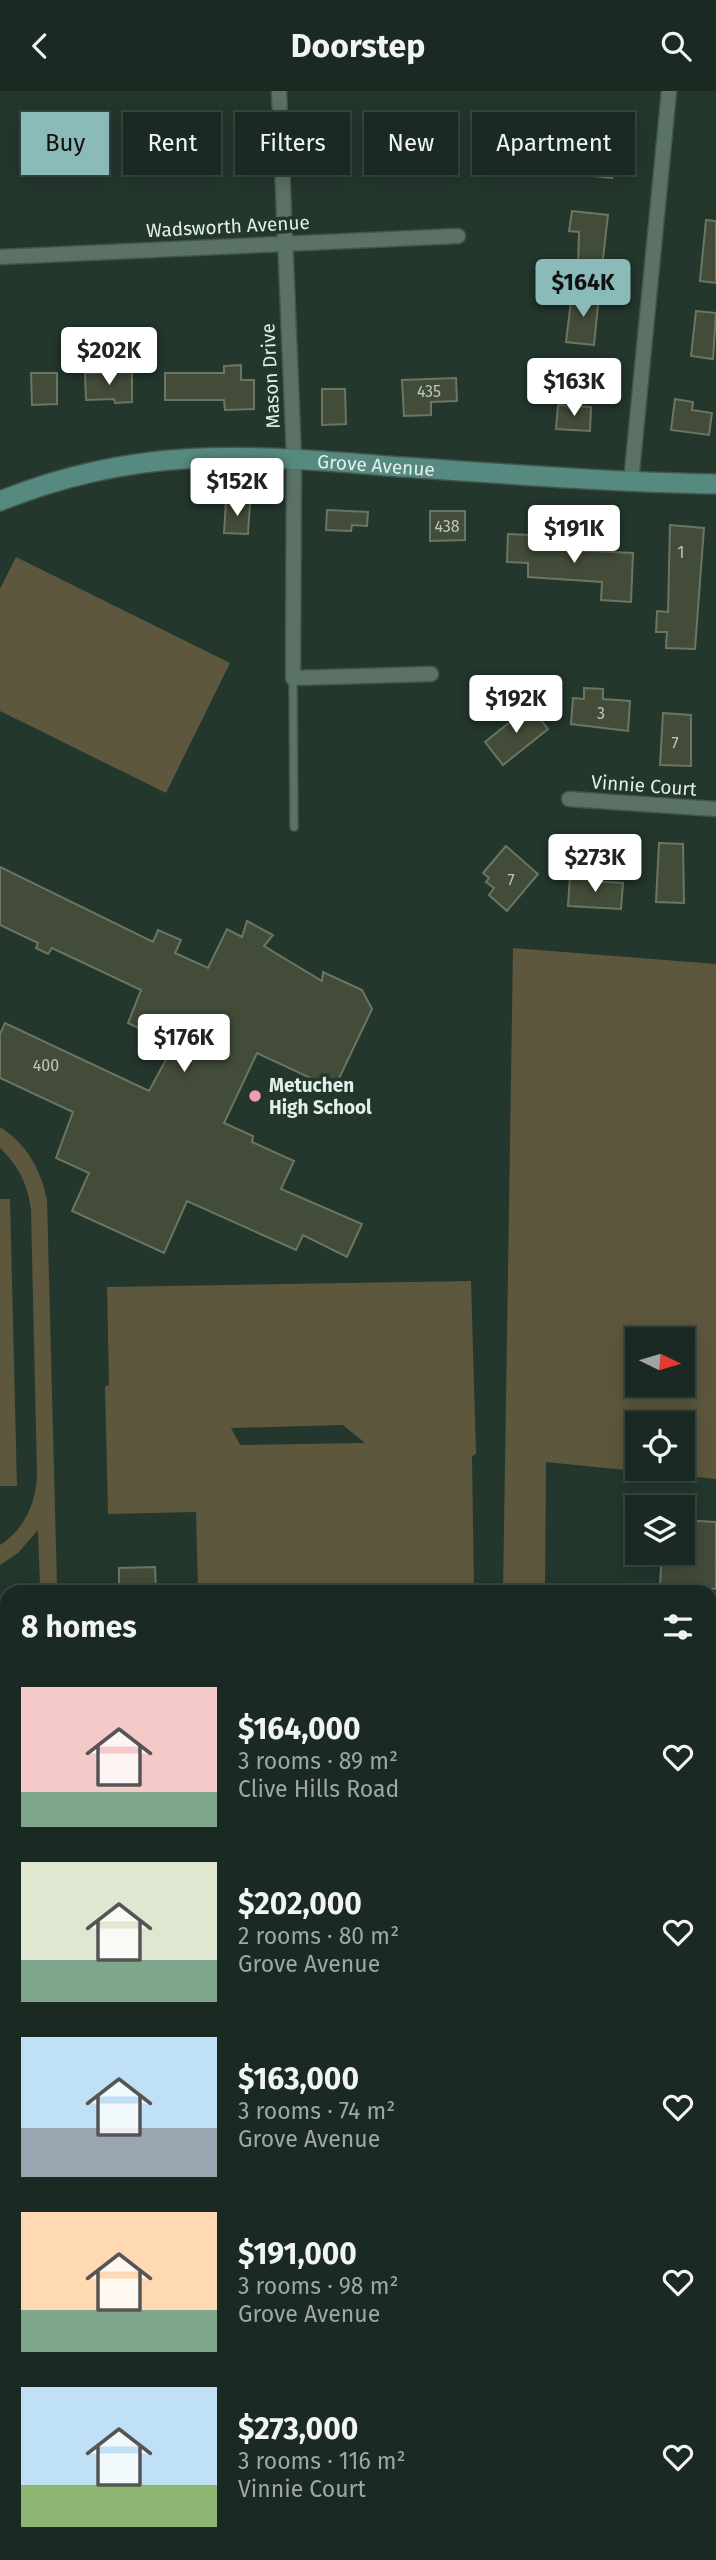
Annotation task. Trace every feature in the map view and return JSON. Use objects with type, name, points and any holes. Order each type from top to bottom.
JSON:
[{"type":"street","name":"Mason Drive","points":[[279,91],[283,242],[294,457],[293,678]]},
{"type":"street","points":[[631,481],[669,91]]},
{"type":"street","name":"Wadsworth Avenue","points":[[0,257],[458,236]]},
{"type":"street","name":"Grove Avenue","points":[[0,501],[74,475],[156,460],[212,456],[294,457],[631,481],[716,484]]},
{"type":"street","points":[[293,678],[431,674]]},
{"type":"street","name":"Vinnie Court","points":[[569,799],[716,809]]},
{"type":"lane","name":"Mason Drive","points":[[293,678],[294,827]]},
{"type":"shaded area","points":[[16,557],[230,663],[166,793],[0,711],[0,589]]},
{"type":"shaded area","points":[[513,948],[716,964],[716,1479],[695,1477],[695,1411],[625,1411],[625,1470],[546,1462],[545,1585],[503,1585]]},
{"type":"shaded area","points":[[0,1127],[18,1141],[37,1168],[47,1200],[57,1585],[40,1585],[38,1530],[18,1553],[0,1565],[0,1545],[9,1539],[28,1514],[37,1474],[31,1210],[22,1176],[0,1148]]},
{"type":"shaded area","points":[[0,1199],[10,1199],[17,1486],[0,1486]]},
{"type":"shaded area","points":[[471,1281],[476,1454],[472,1456],[474,1585],[198,1585],[196,1512],[108,1514],[105,1386],[109,1385],[107,1287]],"holes":[[[343,1425],[365,1443],[240,1445],[231,1428]]]},
{"type":"building","points":[[582,175],[612,175],[612,178]]},
{"type":"building","points":[[572,211],[608,215],[602,267],[578,264],[579,232],[569,231]]},
{"type":"building","points":[[706,220],[716,221],[716,283],[700,281]]},
{"type":"building","points":[[572,293],[599,296],[594,345],[566,342]]},
{"type":"building","points":[[696,311],[716,313],[713,359],[691,356]]},
{"type":"building","points":[[241,365],[241,380],[254,380],[254,409],[225,410],[224,400],[165,400],[165,373],[224,373],[224,366]]},
{"type":"building","points":[[132,372],[132,402],[115,403],[114,399],[86,400],[85,373]]},
{"type":"building","points":[[31,373],[57,373],[57,404],[32,405]]},
{"type":"building","points":[[456,378],[457,401],[431,402],[431,415],[404,416],[402,380]]},
{"type":"building","points":[[322,389],[345,389],[346,424],[322,425]]},
{"type":"building","points":[[675,399],[693,402],[692,410],[712,413],[709,435],[671,430]]},
{"type":"building","points":[[558,405],[591,407],[590,431],[556,429]]},
{"type":"building","points":[[226,501],[250,503],[248,534],[224,533]]},
{"type":"building","points":[[327,510],[368,512],[367,526],[352,525],[351,531],[326,530]]},
{"type":"building","points":[[430,511],[465,511],[465,540],[430,541]]},
{"type":"building","points":[[670,525],[704,528],[695,649],[666,648],[667,632],[656,632],[657,611],[668,612]]},
{"type":"building","points":[[508,534],[554,536],[554,549],[633,553],[631,602],[601,600],[602,582],[528,577],[528,563],[507,562]]},
{"type":"building","points":[[584,688],[603,689],[603,699],[630,701],[628,731],[571,724],[573,698],[584,699]]},
{"type":"building","points":[[530,706],[548,729],[503,765],[485,742]]},
{"type":"building","points":[[663,713],[691,715],[691,766],[660,765]]},
{"type":"building","points":[[659,843],[683,844],[684,903],[656,902]]},
{"type":"building","points":[[506,846],[538,874],[507,911],[489,895],[494,888],[486,882],[489,878],[483,873]]},
{"type":"building","points":[[0,867],[153,942],[158,930],[181,940],[175,953],[208,968],[227,929],[242,937],[247,921],[273,935],[264,946],[322,981],[323,972],[362,990],[372,1009],[334,1089],[257,1053],[224,1123],[253,1136],[252,1142],[294,1161],[281,1189],[362,1224],[347,1257],[303,1235],[296,1250],[187,1201],[164,1253],[72,1211],[89,1173],[56,1158],[73,1112],[0,1078],[0,1034],[5,1023],[149,1091],[174,1045],[128,1023],[141,990],[52,948],[48,954],[36,948],[38,943],[0,925]]},
{"type":"building","points":[[570,876],[590,877],[589,881],[623,883],[621,909],[568,906]]},
{"type":"building","points":[[695,1521],[716,1522],[716,1585],[660,1585],[661,1565],[695,1565]]},
{"type":"building","points":[[155,1567],[156,1585],[119,1585],[119,1568]]},
{"type":"place","name":"Metuchen High School","points":[[255,1096]]}]
